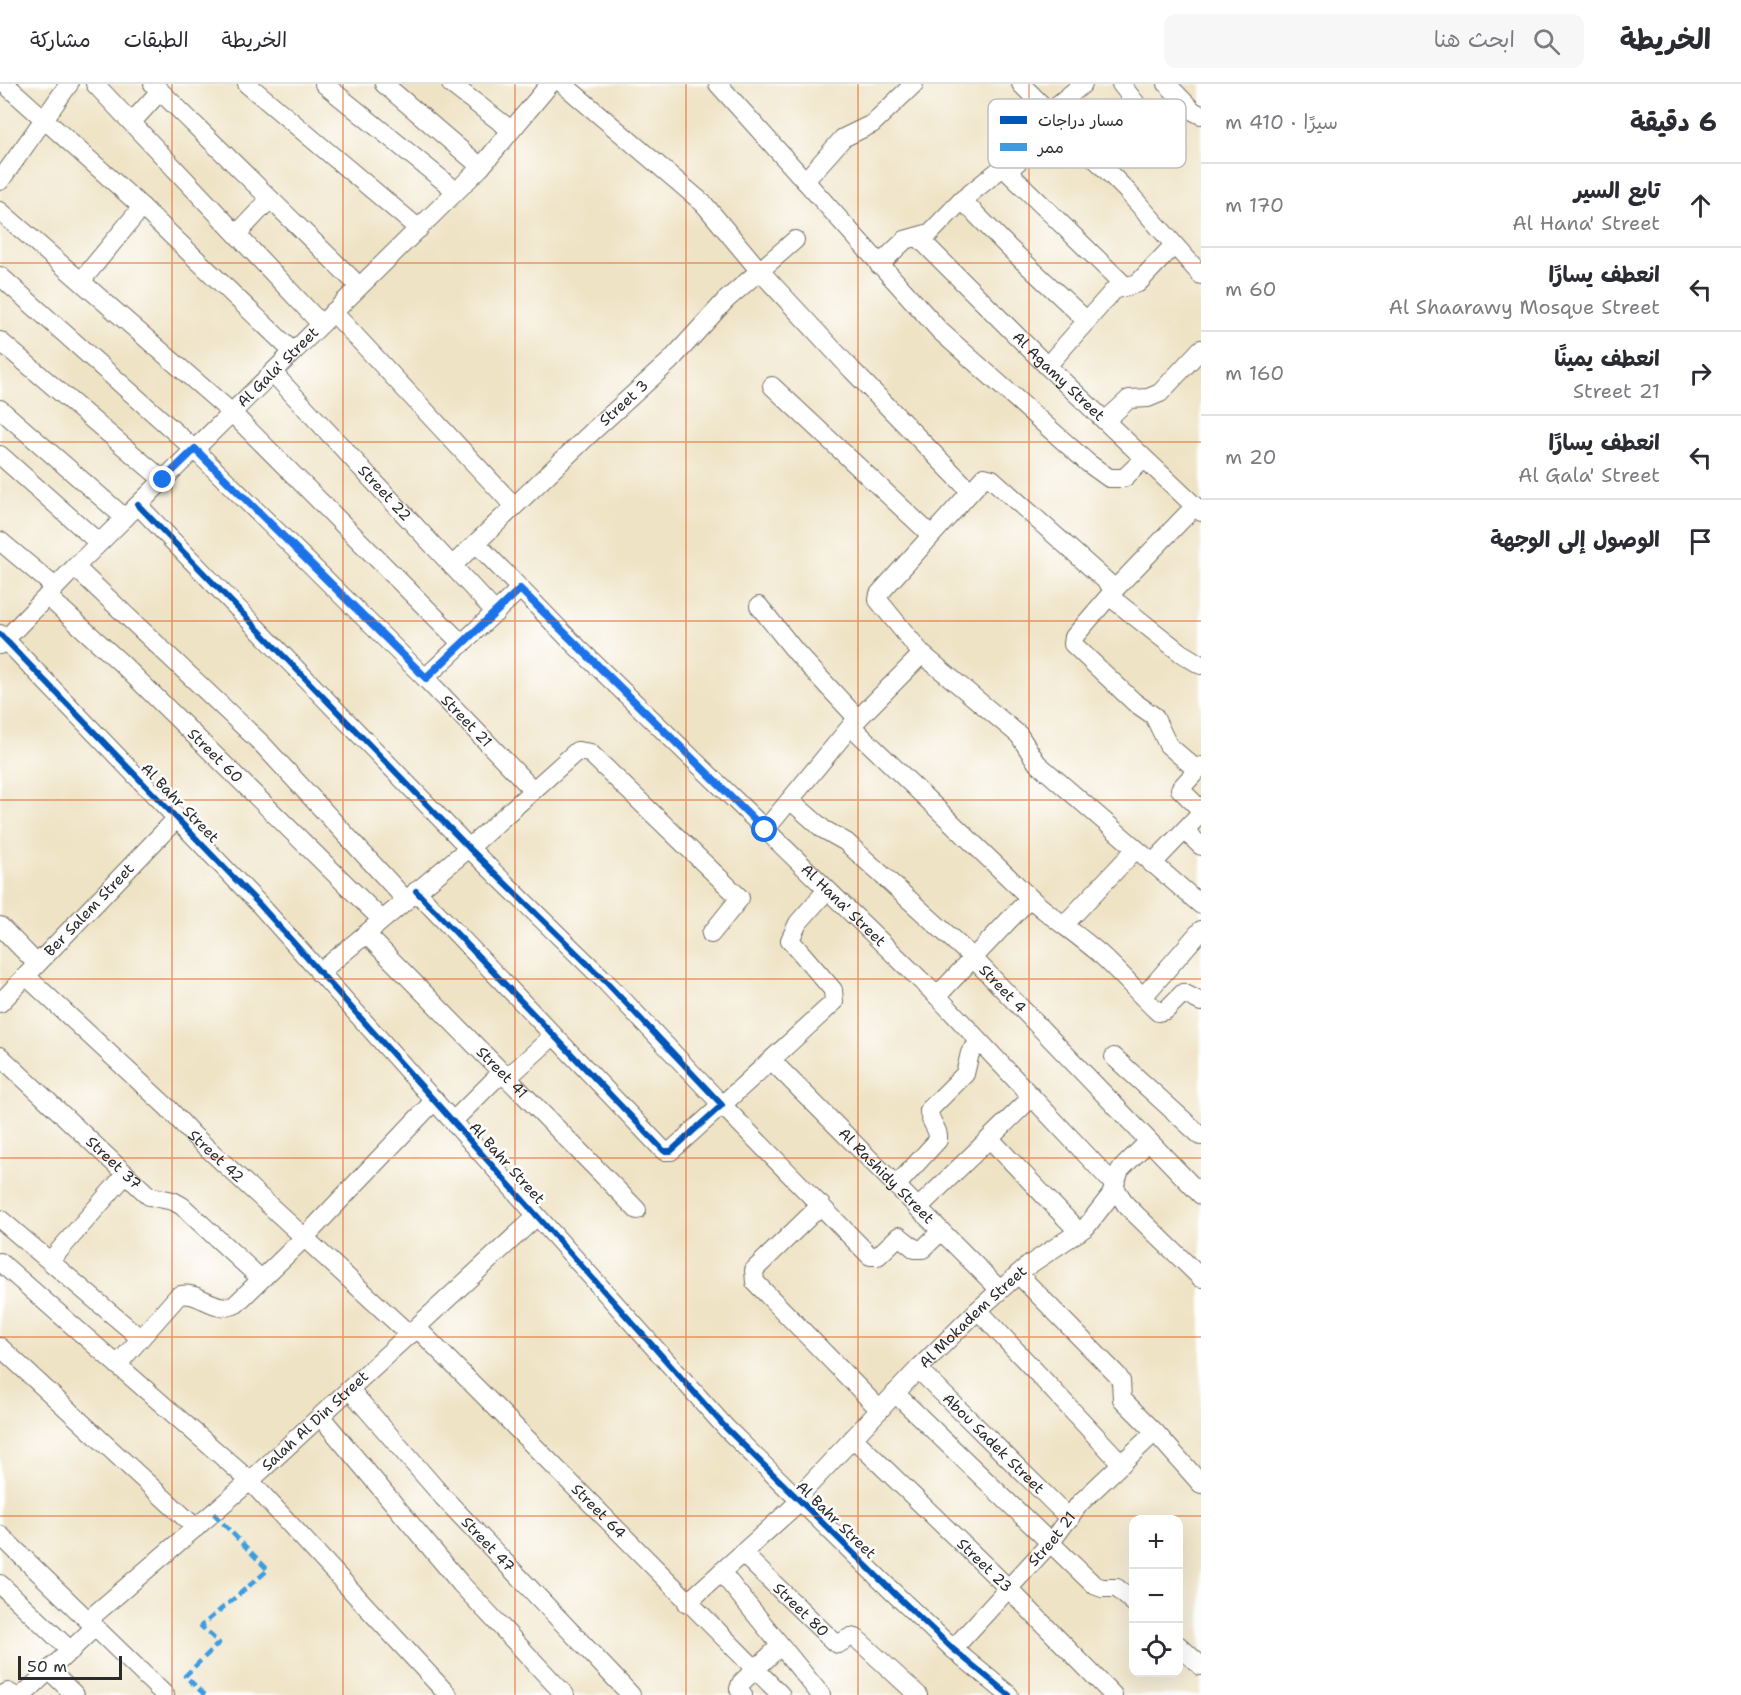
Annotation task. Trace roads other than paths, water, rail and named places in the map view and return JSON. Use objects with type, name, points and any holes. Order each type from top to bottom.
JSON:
[{"type":"street","points":[[5,84],[45,117],[142,207],[293,352]]},
{"type":"street","points":[[0,181],[69,84]]},
{"type":"street","points":[[95,84],[238,233],[327,318],[514,506]]},
{"type":"street","points":[[247,84],[419,229]]},
{"type":"street","points":[[324,84],[456,191]]},
{"type":"street","points":[[384,84],[481,167]]},
{"type":"street","points":[[451,84],[511,130]]},
{"type":"street","name":"Al Gala' Street","points":[[2,639],[481,167],[550,84]]},
{"type":"street","points":[[563,84],[704,204],[759,270],[852,370],[970,490]]},
{"type":"street","points":[[718,84],[879,265],[967,357],[1088,463],[1109,478],[1119,480],[1124,478],[1144,459]]},
{"type":"street","points":[[804,181],[843,138],[872,124],[913,84]]},
{"type":"street","points":[[1021,84],[1036,99]]},
{"type":"street","points":[[1065,99],[1083,84]]},
{"type":"street","points":[[1121,84],[1132,99]]},
{"type":"street","points":[[1167,84],[1180,99]]},
{"type":"street","points":[[132,122],[156,87],[359,286]]},
{"type":"street","points":[[1186,105],[1201,115]]},
{"type":"street","points":[[879,265],[904,240],[930,233],[963,200],[1004,168],[1125,286]]},
{"type":"street","points":[[1103,168],[1201,275]]},
{"type":"street","points":[[238,233],[270,199]]},
{"type":"street","points":[[963,200],[1009,248],[1087,321]]},
{"type":"street","points":[[82,280],[142,207]]},
{"type":"street","points":[[0,211],[82,280],[232,413],[462,644]]},
{"type":"street","name":"Al Agamy Street","points":[[918,237],[1047,366],[1198,509]]},
{"type":"street","name":"Street 3","points":[[452,566],[664,366],[726,300],[795,240]]},
{"type":"street","points":[[1047,366],[1114,290],[1138,283],[1174,244]]},
{"type":"street","name":"Street 21","points":[[0,276],[195,449],[426,678],[533,790]]},
{"type":"street","points":[[0,341],[163,480]]},
{"type":"street","points":[[1105,422],[1129,399],[1148,398],[1160,393],[1201,349]]},
{"type":"street","name":"Street 22","points":[[273,373],[496,612]]},
{"type":"street","points":[[772,386],[931,535]]},
{"type":"street","points":[[0,409],[125,518]]},
{"type":"street","points":[[0,455],[99,543]]},
{"type":"street","points":[[1201,665],[1181,653],[1112,592],[990,477],[981,478],[879,594],[878,600],[922,654],[1019,735],[1037,764],[1201,905]]},
{"type":"street","points":[[138,505],[469,848],[546,920],[722,1106],[870,1256],[878,1256],[899,1236],[915,1249],[923,1249],[941,1231]]},
{"type":"street","points":[[1152,864],[1201,812],[1180,793],[1180,787],[1199,768],[1168,746],[1154,716],[1134,702],[1074,644],[1074,637],[1112,592],[1198,509]]},
{"type":"street","name":"Street 60","points":[[0,541],[382,920]]},
{"type":"street","name":"Al Hana' Street","points":[[476,543],[765,830],[937,996],[1114,1186],[1126,1205],[1201,1278]]},
{"type":"street","points":[[75,567],[262,744],[553,1036],[664,1151],[671,1151],[722,1106],[823,1016],[836,999],[833,990],[790,940],[798,923],[827,890]]},
{"type":"street","points":[[426,678],[520,589]]},
{"type":"street","points":[[759,606],[855,722],[1030,898],[1065,924],[1162,1012],[1183,993],[1201,1002]]},
{"type":"street","name":"Al Bahr Street","points":[[2,639],[178,817],[453,1120],[692,1391],[798,1500],[953,1649],[1009,1695]]},
{"type":"street","points":[[765,830],[855,722],[922,654]]},
{"type":"street","points":[[319,973],[469,848],[577,751],[590,753],[740,898],[711,934]]},
{"type":"street","name":"Street 4","points":[[790,800],[823,829],[846,842],[973,958],[1201,1195]]},
{"type":"street","name":"Ber Salem Street","points":[[0,1003],[178,817]]},
{"type":"street","points":[[1185,831],[1201,846]]},
{"type":"street","points":[[1065,924],[1135,850]]},
{"type":"street","points":[[937,996],[1030,898]]},
{"type":"street","name":"Street 42","points":[[0,926],[32,970],[193,1135],[413,1331]]},
{"type":"street","points":[[1143,997],[1201,930]]},
{"type":"street","name":"Street 41","points":[[366,934],[637,1210]]},
{"type":"street","points":[[453,1120],[494,1080],[516,1070],[553,1036]]},
{"type":"street","points":[[896,1186],[938,1140],[939,1135],[930,1119],[929,1110],[965,1074],[970,1053],[980,1042]]},
{"type":"street","name":"Street 37","points":[[0,1056],[149,1196],[172,1201],[182,1206],[261,1279]]},
{"type":"street","points":[[1114,1057],[1201,1136]]},
{"type":"street","name":"Al Rashidy Street","points":[[772,1061],[1000,1290]]},
{"type":"street","points":[[918,1208],[1032,1097]]},
{"type":"street","points":[[118,1364],[182,1294],[227,1308],[236,1304],[305,1237],[435,1100]]},
{"type":"street","points":[[990,1139],[1079,1232]]},
{"type":"street","name":"Al Mokadem Street","points":[[687,1603],[798,1500],[918,1369],[978,1310],[1035,1259],[1079,1232],[1094,1219],[1114,1186],[1120,1170],[1148,1142]]},
{"type":"street","points":[[50,1261],[126,1174]]},
{"type":"street","points":[[820,1205],[754,1270],[755,1282],[880,1410]]},
{"type":"street","name":"Salah Al Din Street","points":[[23,1695],[70,1651],[92,1624],[321,1417],[537,1216]]},
{"type":"street","points":[[0,1219],[140,1338]]},
{"type":"street","points":[[0,1262],[250,1481],[448,1695]]},
{"type":"street","points":[[1018,1274],[1119,1378],[1122,1399],[1201,1484]]},
{"type":"street","points":[[978,1310],[1122,1464]]},
{"type":"street","name":"Street 64","points":[[413,1331],[781,1695]]},
{"type":"street","points":[[0,1347],[196,1528]]},
{"type":"street","name":"Abou Sadek Street","points":[[918,1369],[1070,1519]]},
{"type":"street","name":"Street 47","points":[[350,1390],[443,1497],[631,1695]]},
{"type":"street","points":[[895,1394],[1094,1585],[1102,1588],[1117,1588],[1129,1599]]},
{"type":"street","points":[[321,1417],[461,1584],[565,1695]]},
{"type":"street","name":"Street 21","points":[[953,1649],[1051,1542],[1080,1503],[1155,1432]]},
{"type":"street","name":"Street 23","points":[[853,1438],[1008,1588],[1113,1695]]},
{"type":"street","points":[[0,1535],[165,1695]]},
{"type":"street","name":"Street 80","points":[[742,1553],[834,1642],[838,1644],[849,1638],[856,1638],[918,1695]]},
{"type":"street","points":[[721,1572],[821,1695]]},
{"type":"street","points":[[0,1584],[70,1651]]},
{"type":"street","points":[[743,1695],[739,1686],[780,1646]]},
{"type":"street","points":[[1183,1649],[1201,1666]]},
{"type":"street","points":[[50,1671],[75,1695]]},
{"type":"street","points":[[2,1695],[8,1692],[14,1695]]}]
